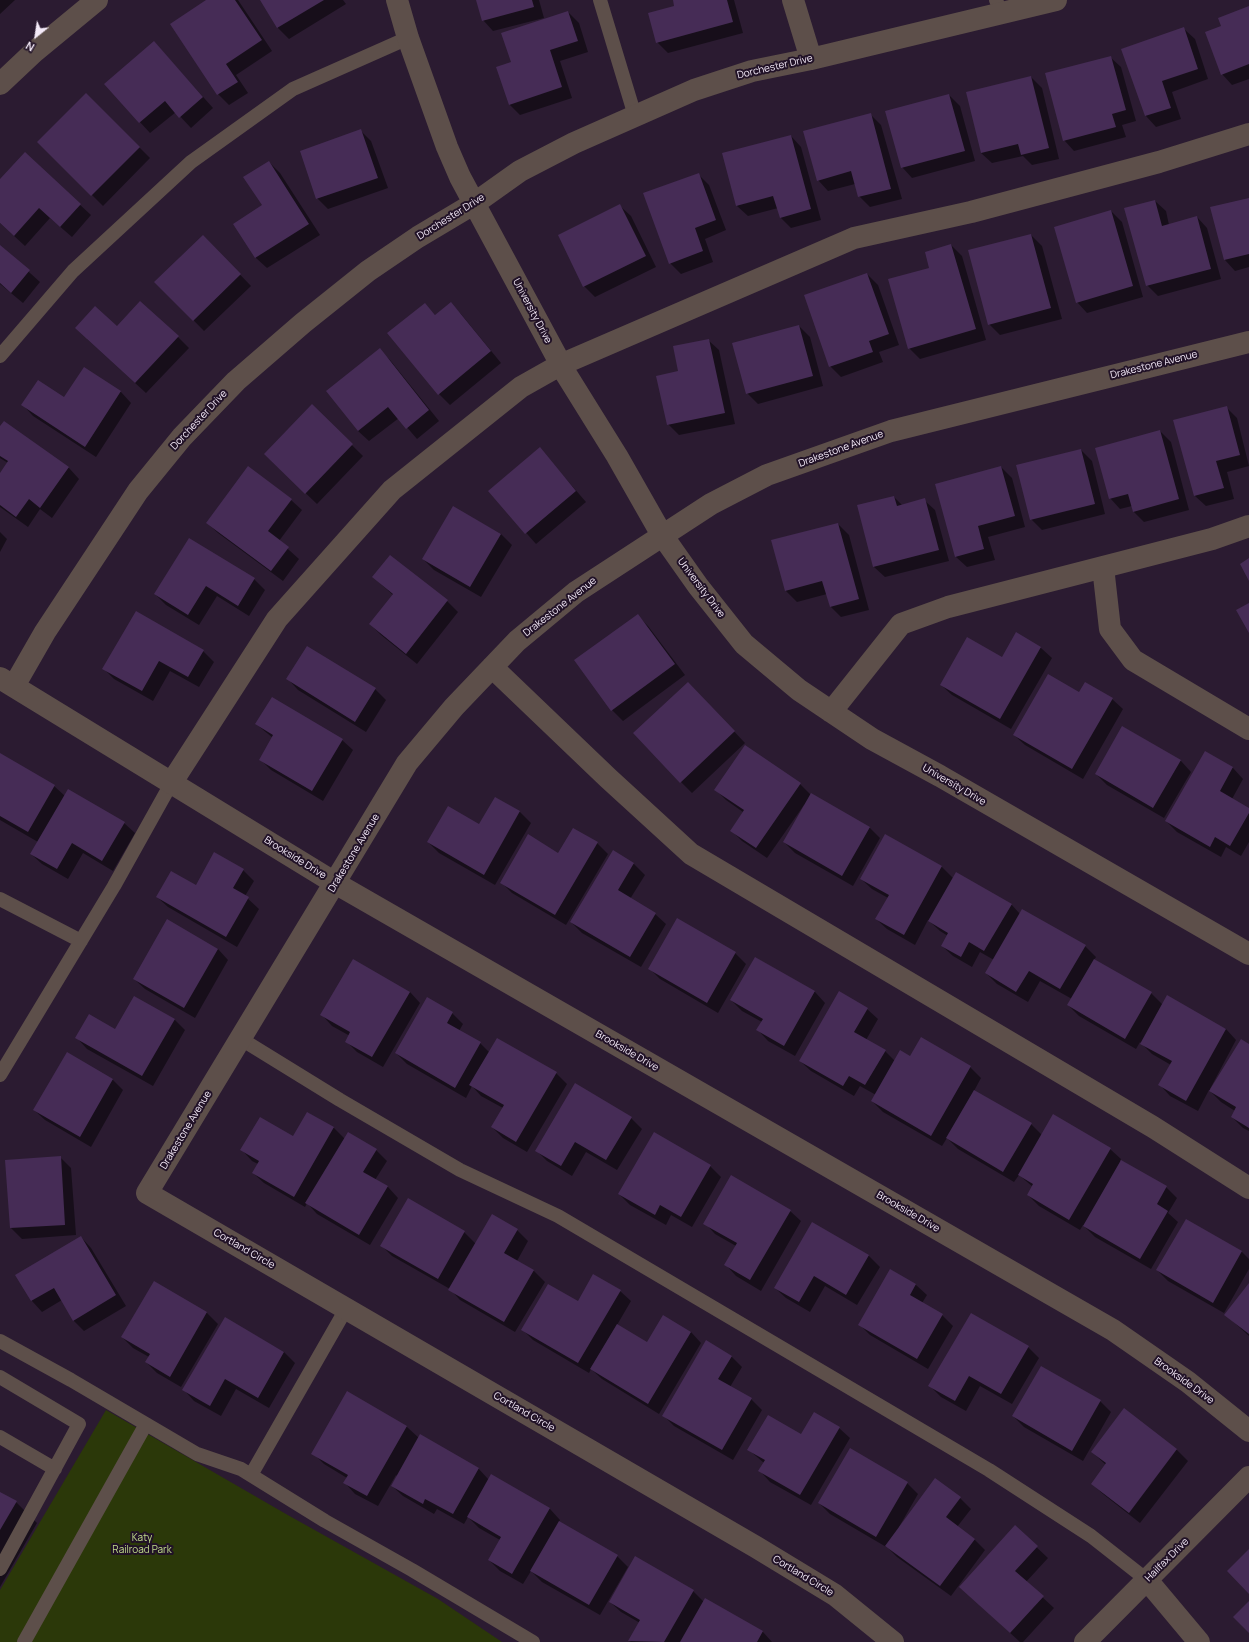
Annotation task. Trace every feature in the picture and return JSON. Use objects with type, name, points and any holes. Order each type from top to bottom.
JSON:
[{"type":"street","points":[[0,84],[34,52],[97,0]]},
{"type":"street","name":"University Drive","points":[[397,0],[408,38],[447,147],[460,177],[560,365],[617,456],[662,535],[698,586],[744,644],[799,690],[872,739],[940,776],[1249,954]]},
{"type":"street","points":[[793,0],[811,59]]},
{"type":"street","name":"Dorchester Drive","points":[[7,682],[45,632],[138,491],[182,437],[236,381],[303,323],[368,271],[418,237],[475,203],[520,171],[574,143],[694,90],[752,71],[811,59],[998,7],[1056,0]]},
{"type":"street","points":[[172,782],[277,619],[392,490],[521,387],[560,365],[854,238],[986,208],[1159,162],[1249,134]]},
{"type":"street","name":"Drakestone Avenue","points":[[148,1193],[407,763],[454,707],[517,641],[576,592],[710,504],[767,475],[891,431],[1249,342]]},
{"type":"street","points":[[831,712],[901,624],[948,607],[1212,539],[1249,526]]},
{"type":"street","points":[[1103,567],[1110,629],[1133,660],[1249,729]]},
{"type":"street","points":[[492,667],[608,778],[691,854],[1153,1127],[1249,1188]]},
{"type":"street","name":"Brookside Drive","points":[[7,682],[336,883],[1113,1330],[1188,1382],[1249,1431]]},
{"type":"street","name":"Cortland Circle","points":[[148,1193],[836,1595],[893,1642]]},
{"type":"street","name":"Hailfax Drive","points":[[1085,1642],[1249,1477]]},
{"type":"street","points":[[1147,1580],[1199,1642]]},
{"type":"lane","points":[[600,0],[635,116]]},
{"type":"lane","points":[[0,356],[73,271],[191,162],[292,89],[408,38]]},
{"type":"lane","points":[[0,1076],[114,886],[172,782]]},
{"type":"lane","points":[[0,900],[81,941]]},
{"type":"lane","points":[[241,1039],[340,1100],[460,1170],[558,1216],[989,1470],[1091,1536],[1147,1580]]},
{"type":"lane","points":[[251,1475],[346,1309]]},
{"type":"lane","points":[[0,1341],[71,1380],[197,1454],[240,1469],[251,1475],[325,1521],[412,1570],[533,1642]]},
{"type":"lane","points":[[0,1377],[78,1424],[0,1569]]},
{"type":"lane","points":[[24,1642],[146,1424]]},
{"type":"lane","points":[[0,1437],[55,1469]]},
{"type":"green space","name":"Katy Railroad Park","points":[[106,1410],[286,1514],[438,1599],[502,1642],[0,1642],[0,1590]]},
{"type":"building","points":[[206,0],[235,0],[262,40],[226,64],[238,82],[217,95],[170,24]]},
{"type":"building","points":[[260,0],[324,0],[277,28]]},
{"type":"building","points":[[476,0],[532,0],[534,7],[482,21]]},
{"type":"building","points":[[673,0],[727,0],[733,22],[656,43],[648,13],[674,6]]},
{"type":"building","points":[[1249,6],[1249,64],[1221,75],[1205,32],[1221,26],[1218,18]]},
{"type":"building","points":[[568,11],[578,41],[550,50],[562,87],[509,105],[496,67],[511,62],[501,33]]},
{"type":"building","points":[[1184,27],[1198,69],[1162,81],[1171,108],[1145,116],[1121,49]]},
{"type":"building","points":[[154,41],[203,97],[179,118],[165,101],[139,123],[104,84]]},
{"type":"building","points":[[1111,56],[1126,110],[1112,114],[1116,127],[1063,141],[1045,73]]},
{"type":"building","points":[[1031,76],[1049,148],[1021,155],[1018,144],[981,153],[966,92]]},
{"type":"building","points":[[86,93],[140,147],[91,196],[37,142]]},
{"type":"building","points":[[949,94],[965,151],[901,168],[885,111]]},
{"type":"building","points":[[871,113],[891,189],[858,197],[851,171],[817,181],[803,131]]},
{"type":"building","points":[[361,129],[378,178],[316,199],[300,151]]},
{"type":"building","points":[[791,135],[811,209],[780,218],[773,196],[736,206],[722,153]]},
{"type":"building","points":[[25,152],[81,204],[60,227],[39,208],[14,236],[0,223],[0,179]]},
{"type":"building","points":[[269,161],[309,224],[255,258],[233,224],[262,205],[243,177]]},
{"type":"building","points":[[699,173],[716,220],[695,228],[703,251],[669,264],[643,193]]},
{"type":"building","points":[[1249,198],[1249,254],[1224,260],[1210,207]]},
{"type":"building","points":[[1155,200],[1162,226],[1197,216],[1211,269],[1146,286],[1124,208]]},
{"type":"building","points":[[620,204],[646,256],[583,287],[558,235]]},
{"type":"building","points":[[1111,210],[1133,286],[1076,303],[1054,227]]},
{"type":"building","points":[[1031,234],[1051,308],[988,325],[968,250]]},
{"type":"building","points":[[203,235],[241,274],[193,321],[154,282]]},
{"type":"building","points":[[951,244],[976,329],[908,349],[888,279],[929,268],[925,252]]},
{"type":"building","points":[[0,245],[30,270],[11,293],[0,283]]},
{"type":"building","points":[[867,273],[889,334],[869,341],[873,352],[829,367],[804,295]]},
{"type":"building","points":[[140,301],[179,336],[135,383],[75,328],[95,306],[117,326]]},
{"type":"building","points":[[451,302],[491,351],[438,395],[387,333],[425,303],[435,315]]},
{"type":"building","points":[[799,325],[813,376],[746,394],[732,343]]},
{"type":"building","points":[[709,339],[725,413],[667,425],[656,376],[678,371],[673,346]]},
{"type":"building","points":[[380,348],[429,410],[406,429],[388,407],[358,431],[326,391]]},
{"type":"building","points":[[84,367],[121,391],[85,447],[21,405],[38,380],[64,397]]},
{"type":"building","points":[[312,404],[353,444],[305,494],[264,454]]},
{"type":"building","points":[[1227,406],[1240,455],[1216,461],[1224,488],[1194,496],[1173,420]]},
{"type":"building","points":[[4,421],[69,467],[40,508],[29,499],[16,517],[0,505],[0,473],[8,461],[0,456],[0,426]]},
{"type":"building","points":[[1160,430],[1179,499],[1133,512],[1128,494],[1109,499],[1095,448]]},
{"type":"building","points":[[540,447],[576,491],[525,534],[488,491]]},
{"type":"building","points":[[1081,449],[1095,504],[1030,520],[1016,465]]},
{"type":"building","points":[[248,466],[292,499],[268,531],[289,547],[271,571],[206,523]]},
{"type":"building","points":[[1001,466],[1015,516],[978,526],[984,549],[955,557],[935,484]]},
{"type":"building","points":[[894,496],[897,506],[925,498],[939,550],[873,567],[857,505]]},
{"type":"building","points":[[453,506],[501,534],[470,587],[422,559]]},
{"type":"building","points":[[838,523],[859,599],[830,607],[822,581],[785,591],[771,540]]},
{"type":"building","points":[[189,538],[255,578],[238,606],[206,586],[188,615],[154,594]]},
{"type":"building","points":[[390,555],[448,600],[406,654],[369,624],[393,594],[372,577]]},
{"type":"building","points":[[1249,558],[1249,581],[1240,564]]},
{"type":"building","points":[[1249,603],[1249,633],[1236,610]]},
{"type":"building","points":[[136,611],[204,650],[188,677],[159,661],[142,691],[102,669]]},
{"type":"building","points":[[638,614],[675,664],[611,711],[574,660]]},
{"type":"building","points":[[1016,632],[1041,647],[1000,719],[940,685],[967,637],[1002,657]]},
{"type":"building","points":[[307,646],[376,688],[355,722],[286,679]]},
{"type":"building","points":[[1048,674],[1079,692],[1085,682],[1113,698],[1072,769],[1013,735]]},
{"type":"building","points":[[688,682],[735,731],[680,783],[633,733]]},
{"type":"building","points":[[272,697],[343,739],[312,791],[259,760],[273,735],[255,724]]},
{"type":"building","points":[[1122,726],[1181,760],[1153,808],[1095,774]]},
{"type":"building","points":[[745,745],[801,783],[756,848],[730,831],[744,810],[714,790]]},
{"type":"building","points":[[1205,751],[1233,767],[1220,791],[1249,808],[1249,813],[1230,846],[1215,837],[1210,847],[1165,821]]},
{"type":"building","points":[[0,753],[55,785],[28,832],[0,816]]},
{"type":"building","points":[[68,789],[125,822],[102,861],[72,843],[57,869],[30,854]]},
{"type":"building","points":[[811,793],[870,827],[842,876],[783,842]]},
{"type":"building","points":[[495,797],[520,811],[484,875],[427,842],[448,806],[479,824]]},
{"type":"building","points":[[573,828],[598,842],[555,915],[500,883],[528,834],[558,853]]},
{"type":"building","points":[[885,834],[942,866],[904,935],[875,919],[889,895],[860,879]]},
{"type":"building","points":[[613,850],[634,863],[618,890],[656,913],[630,957],[570,922]]},
{"type":"building","points":[[214,852],[244,869],[233,888],[249,897],[226,937],[156,897],[171,871],[196,885]]},
{"type":"building","points":[[956,872],[1012,904],[984,951],[969,942],[961,957],[941,946],[948,933],[928,921]]},
{"type":"building","points":[[1022,909],[1086,945],[1060,989],[1029,971],[1016,992],[985,973]]},
{"type":"building","points":[[677,918],[736,952],[707,1003],[648,969]]},
{"type":"building","points":[[167,919],[218,949],[184,1008],[133,979]]},
{"type":"building","points":[[755,957],[815,991],[784,1046],[756,1030],[763,1019],[730,1000]]},
{"type":"building","points":[[353,959],[410,992],[372,1057],[345,1042],[350,1032],[320,1015]]},
{"type":"building","points":[[1094,959],[1152,992],[1125,1039],[1067,1005]]},
{"type":"building","points":[[839,991],[868,1008],[854,1032],[886,1050],[865,1085],[849,1076],[843,1086],[799,1061]]},
{"type":"building","points":[[1167,995],[1226,1029],[1186,1101],[1158,1085],[1172,1061],[1140,1044]]},
{"type":"building","points":[[134,996],[175,1019],[142,1076],[75,1038],[89,1014],[115,1029]]},
{"type":"building","points":[[427,997],[453,1012],[447,1023],[481,1042],[455,1088],[395,1053]]},
{"type":"building","points":[[921,1037],[971,1066],[931,1136],[871,1101],[900,1050],[910,1056]]},
{"type":"building","points":[[497,1038],[557,1072],[516,1142],[491,1127],[504,1105],[469,1085]]},
{"type":"building","points":[[1241,1039],[1249,1044],[1249,1128],[1231,1117],[1236,1107],[1209,1091]]},
{"type":"building","points":[[67,1052],[113,1079],[80,1137],[33,1110]]},
{"type":"building","points":[[575,1083],[632,1117],[606,1160],[575,1142],[561,1166],[535,1151]]},
{"type":"building","points":[[974,1090],[1032,1123],[1003,1172],[946,1138]]},
{"type":"building","points":[[307,1112],[334,1127],[294,1197],[252,1173],[259,1161],[240,1150],[260,1117],[293,1136]]},
{"type":"building","points":[[1053,1114],[1111,1148],[1069,1220],[1027,1195],[1033,1184],[1018,1175]]},
{"type":"building","points":[[348,1132],[377,1149],[363,1172],[388,1186],[359,1235],[305,1203]]},
{"type":"building","points":[[654,1132],[711,1165],[681,1217],[660,1205],[655,1215],[618,1194]]},
{"type":"building","points":[[61,1156],[65,1225],[10,1228],[5,1160]]},
{"type":"building","points":[[1121,1160],[1167,1186],[1157,1204],[1168,1211],[1140,1259],[1083,1226]]},
{"type":"building","points":[[731,1175],[791,1210],[750,1280],[724,1265],[737,1243],[703,1224]]},
{"type":"building","points":[[408,1198],[465,1231],[438,1279],[380,1246]]},
{"type":"building","points":[[492,1214],[518,1229],[504,1253],[534,1270],[504,1322],[448,1290]]},
{"type":"building","points":[[1186,1219],[1242,1251],[1213,1303],[1156,1270]]},
{"type":"building","points":[[812,1222],[869,1255],[846,1295],[814,1276],[799,1302],[774,1288]]},
{"type":"building","points":[[81,1236],[116,1295],[73,1321],[54,1288],[31,1301],[15,1275]]},
{"type":"building","points":[[890,1269],[916,1284],[910,1295],[943,1314],[917,1359],[858,1325]]},
{"type":"building","points":[[593,1274],[621,1290],[578,1363],[521,1330],[548,1284],[578,1301]]},
{"type":"building","points":[[154,1281],[207,1312],[170,1377],[145,1362],[150,1354],[121,1337]]},
{"type":"building","points":[[1249,1283],[1249,1334],[1224,1315]]},
{"type":"building","points":[[971,1313],[1029,1346],[1001,1394],[969,1376],[955,1401],[928,1386]]},
{"type":"building","points":[[663,1315],[691,1332],[648,1404],[590,1369],[617,1324],[647,1342]]},
{"type":"building","points":[[225,1317],[284,1352],[258,1398],[225,1379],[210,1406],[182,1390]]},
{"type":"building","points":[[706,1340],[732,1356],[718,1379],[752,1398],[722,1450],[662,1416]]},
{"type":"building","points":[[1041,1366],[1101,1400],[1072,1451],[1012,1416]]},
{"type":"building","points":[[347,1391],[407,1426],[367,1496],[343,1483],[348,1475],[311,1454]]},
{"type":"building","points":[[1124,1408],[1177,1449],[1129,1513],[1091,1484],[1106,1463],[1091,1452]]},
{"type":"building","points":[[814,1412],[840,1427],[800,1495],[758,1471],[765,1460],[747,1450],[768,1415],[801,1434]]},
{"type":"building","points":[[420,1434],[479,1468],[453,1514],[425,1499],[423,1504],[391,1486]]},
{"type":"building","points":[[850,1448],[908,1482],[876,1537],[818,1503]]},
{"type":"building","points":[[491,1474],[550,1508],[512,1574],[488,1560],[501,1537],[467,1517]]},
{"type":"building","points":[[935,1478],[961,1497],[946,1517],[975,1539],[940,1586],[885,1546]]},
{"type":"building","points":[[0,1492],[17,1501],[0,1530]]},
{"type":"building","points":[[559,1521],[618,1555],[589,1605],[530,1571]]},
{"type":"building","points":[[1015,1525],[1038,1546],[1015,1571],[1044,1596],[1010,1633],[959,1587]]},
{"type":"building","points":[[1249,1549],[1249,1594],[1227,1571]]},
{"type":"building","points":[[635,1556],[694,1590],[664,1642],[628,1641],[640,1620],[609,1602]]},
{"type":"building","points":[[705,1598],[763,1631],[757,1642],[680,1642]]},
{"type":"building","points":[[1249,1601],[1249,1633],[1233,1617]]}]
